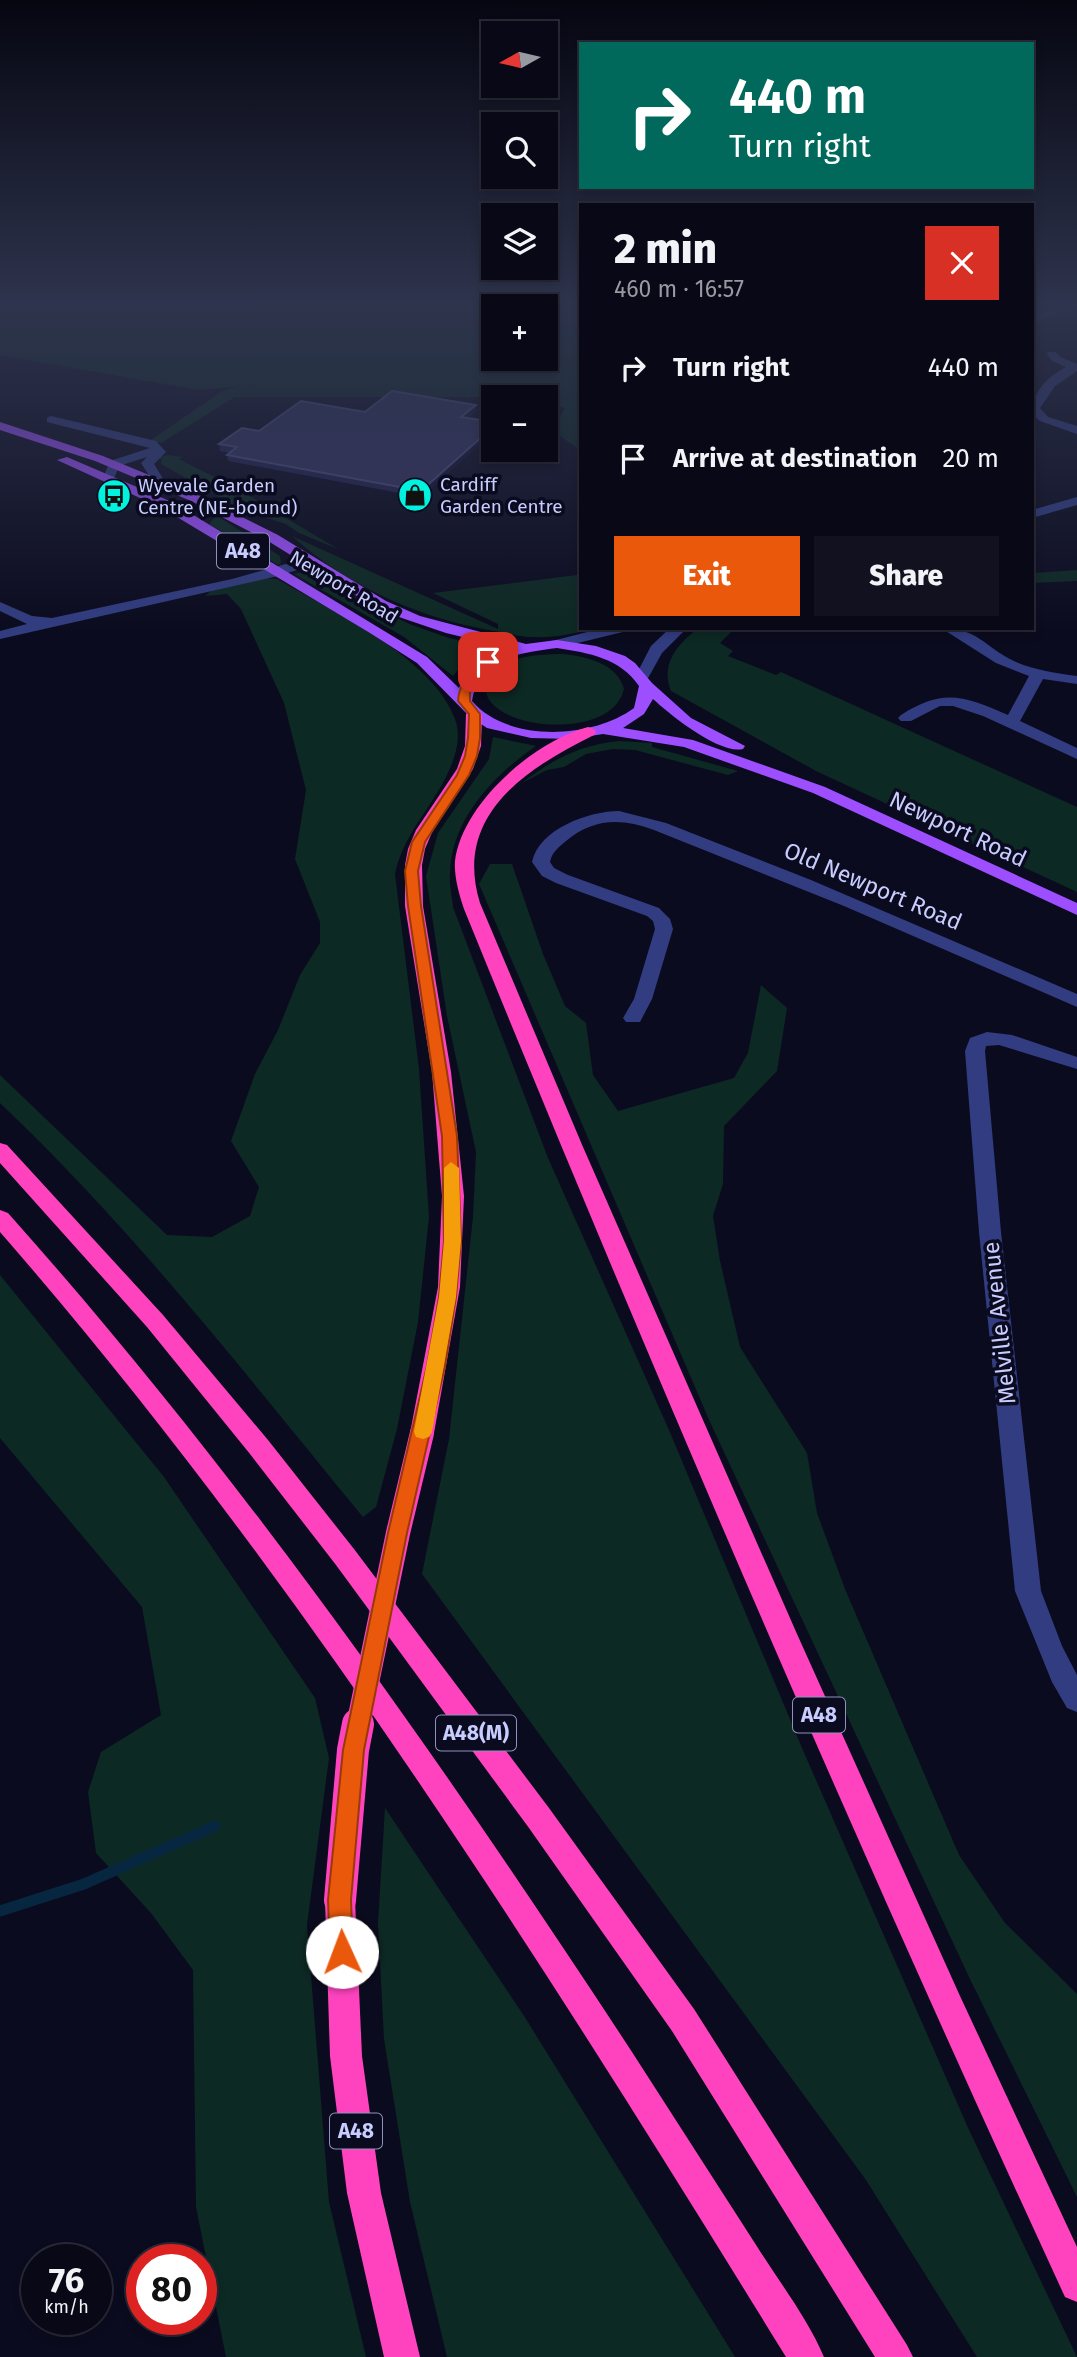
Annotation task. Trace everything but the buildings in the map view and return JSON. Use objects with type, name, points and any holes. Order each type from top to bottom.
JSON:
[{"type":"highway","name":"A48","points":[[402,2357],[364,2193],[346,2056],[340,1900],[354,1750],[395,1547],[422,1433],[448,1297],[453,1194],[449,1136],[414,906],[412,871],[419,842],[463,775],[471,756],[474,738],[469,707]]},
{"type":"highway","name":"A48","points":[[595,731],[556,747],[523,768],[491,800],[475,825],[464,860],[464,879],[473,909],[574,1155],[889,1876],[971,2062],[1077,2285]]},
{"type":"highway","name":"A48(M)","points":[[0,1150],[164,1332],[259,1447],[361,1578],[539,1818],[683,2020],[895,2357]]},
{"type":"highway","name":"A48(M)","points":[[0,1218],[114,1350],[218,1482],[413,1751],[651,2107],[806,2357]]},
{"type":"main road","name":"Newport Road","points":[[0,426],[159,482],[257,529],[373,600],[410,616],[470,636],[524,648],[557,644],[589,649],[619,658],[631,664],[644,681],[685,721],[784,768],[819,790]]},
{"type":"main road","name":"Newport Road","points":[[0,440],[110,478],[167,505],[422,660],[488,722],[510,730],[547,734],[595,731],[640,733],[687,743],[819,790],[1077,910]]},
{"type":"main road","points":[[469,707],[465,689],[479,669],[497,657],[524,648]]},
{"type":"main road","points":[[595,731],[625,722],[639,710],[645,700],[644,681]]},
{"type":"street","points":[[1037,414],[1054,424],[1077,430]]},
{"type":"street","points":[[51,421],[152,444],[160,452]]},
{"type":"street","points":[[110,478],[114,464],[160,452]]},
{"type":"street","points":[[159,482],[147,463],[160,452]]},
{"type":"street","points":[[1034,513],[1077,501]]},
{"type":"street","points":[[0,635],[50,621],[278,572],[311,561]]},
{"type":"street","points":[[0,606],[29,620],[50,621]]},
{"type":"street","points":[[557,644],[614,630]]},
{"type":"street","points":[[644,681],[652,654],[678,630]]},
{"type":"street","points":[[953,630],[965,635],[1004,662],[1038,674],[1077,680]]},
{"type":"street","points":[[1011,723],[1038,674]]},
{"type":"street","points":[[906,718],[934,702],[950,701],[1011,723],[1077,754]]},
{"type":"street","name":"Old Newport Road","points":[[633,1018],[643,999],[664,929],[661,919],[653,912],[562,879],[548,872],[541,862],[542,852],[577,824],[592,818],[625,817],[646,823],[846,900],[1077,1001]]},
{"type":"street","name":"Melville Avenue","points":[[1077,1063],[1057,1060],[1000,1038],[986,1037],[977,1042],[975,1051],[990,1232],[1028,1591],[1044,1636],[1065,1681],[1077,1699]]},
{"type":"green space","points":[[189,414],[208,414],[161,443],[151,440]]},
{"type":"green space","points":[[561,414],[579,414],[579,450],[558,434],[558,420]]},
{"type":"green space","points":[[168,455],[184,457],[179,459],[234,487],[338,549],[299,533],[286,524],[242,510],[161,464],[162,459],[157,458]]},
{"type":"green space","points":[[212,513],[280,556],[281,563],[278,565],[209,524],[215,517]]},
{"type":"green space","points":[[292,536],[498,629],[498,624],[433,593],[579,574],[579,630],[587,630],[548,637],[528,637],[472,627],[389,599],[314,555]]},
{"type":"green space","points":[[1077,570],[1077,581],[1034,583],[1034,573]]},
{"type":"green space","points":[[294,574],[319,574],[336,586],[409,624],[449,638],[489,647],[467,659],[453,676],[404,637]]},
{"type":"green space","points":[[263,578],[277,579],[324,605],[403,656],[426,676],[443,697],[455,719],[458,733],[457,748],[450,768],[404,847],[395,874],[419,1069],[429,1217],[418,1322],[397,1429],[376,1507],[363,1517],[143,1252],[97,1201],[0,1103],[0,1075],[167,1235],[212,1237],[250,1216],[259,1187],[231,1141],[255,1074],[278,1030],[300,975],[320,943],[320,922],[295,859],[306,790],[284,703],[241,609],[227,594],[205,596],[212,590]]},
{"type":"green space","points":[[696,630],[733,630],[720,643],[733,651],[728,656],[776,675],[781,672],[1077,807],[1077,892],[816,771],[671,691],[668,681],[669,663],[684,640]]},
{"type":"green space","points":[[563,654],[600,663],[615,673],[624,689],[617,704],[604,714],[586,721],[546,724],[509,715],[489,700],[486,684],[491,675],[508,662],[519,658]]},
{"type":"green space","points":[[493,737],[536,746],[491,785],[467,817],[452,854],[450,878],[453,907],[548,1158],[669,1430],[802,1748],[969,2130],[1077,2357],[977,2357],[866,2180],[422,1574],[449,1439],[473,1217],[476,1152],[447,1016],[426,876],[438,833],[489,759]]},
{"type":"green space","points":[[619,741],[652,743],[652,747],[738,771],[728,775],[635,750],[613,749],[586,754],[564,767],[547,770],[522,783],[568,754]]},
{"type":"green space","points":[[490,864],[512,864],[543,954],[565,1006],[586,1023],[593,1075],[618,1111],[734,1078],[748,1053],[761,985],[787,1008],[777,1071],[724,1126],[723,1184],[713,1216],[720,1261],[740,1347],[807,1453],[817,1513],[845,1589],[959,1855],[1005,1923],[1077,1994],[1077,2197],[970,1979],[710,1422],[479,884]]},
{"type":"green space","points":[[0,1275],[164,1477],[315,1698],[329,1758],[307,1925],[329,2202],[366,2357],[226,2357],[217,2312],[217,2244],[203,2244],[196,2207],[193,1970],[151,1913],[96,1853],[88,1792],[101,1752],[161,1715],[142,1607],[0,1438]]},
{"type":"green space","points":[[385,1808],[526,2019],[735,2357],[447,2357],[410,2202],[384,2039],[378,1923]]},
{"type":"waterway","points":[[0,1911],[84,1884],[215,1826]]},
{"type":"slow traffic","points":[[423,1432],[448,1297],[453,1241],[451,1168]]},
{"type":"place","name":"Cardiff Garden Centre","points":[[415,495]]},
{"type":"place","name":"Wyevale Garden Centre (NE-bound)","points":[[114,496]]},
{"type":"route","points":[[342,1952],[340,1900],[346,1811],[354,1750],[398,1533],[436,1366],[448,1297],[453,1241],[449,1136],[414,906],[412,871],[419,842],[463,775],[471,756],[474,714],[464,701],[465,689],[472,677],[488,662]]}]
